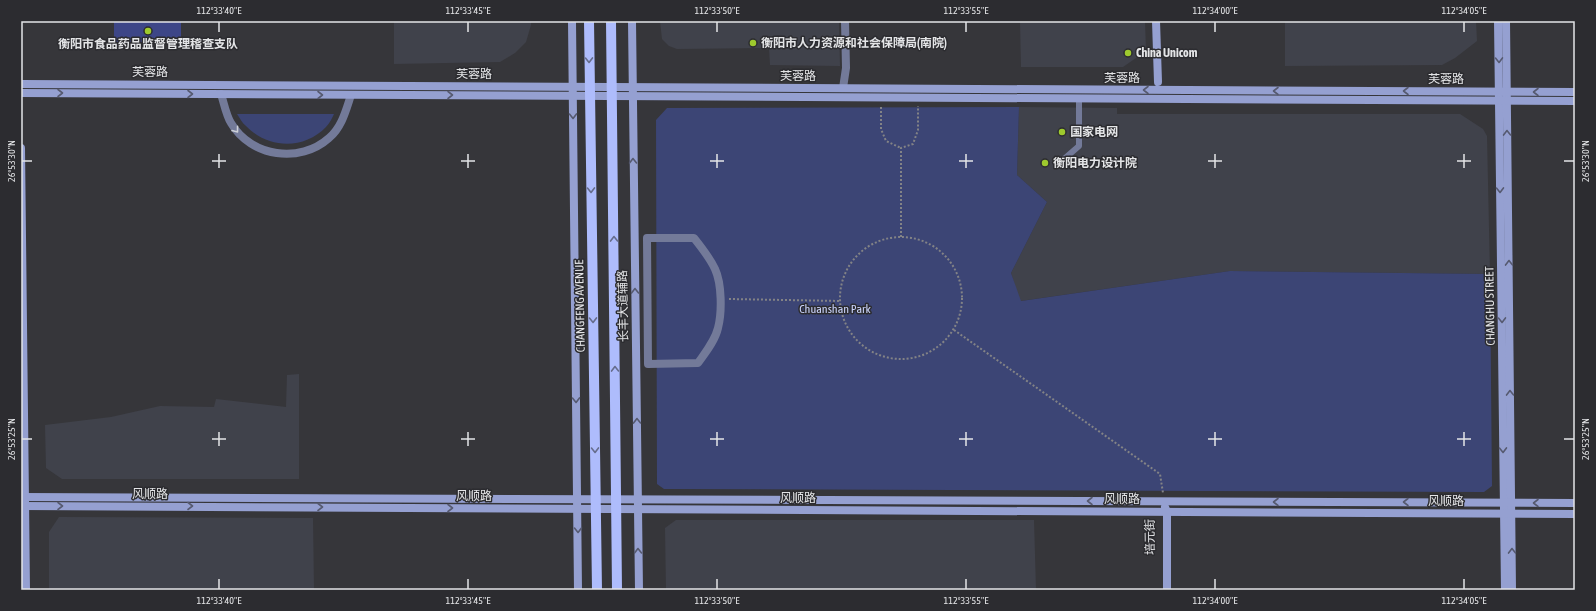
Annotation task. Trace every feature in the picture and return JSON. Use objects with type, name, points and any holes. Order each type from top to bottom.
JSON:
[{"type":"main road","name":"CHANGFENG AVENUE","points":[[589,21],[596,590]]},
{"type":"main road","points":[[611,21],[617,590]]},
{"type":"street","points":[[572,21],[578,590]]},
{"type":"street","name":"长丰大道辅路","points":[[632,21],[639,590]]},
{"type":"street","points":[[845,21],[847,88]]},
{"type":"street","points":[[1156,21],[1158,82]]},
{"type":"street","name":"CHANGHU STREET","points":[[1498,21],[1503,92]]},
{"type":"street","name":"CHANGHU STREET","points":[[1505,590],[1508,502],[1503,92],[1506,21]]},
{"type":"street","name":"芙蓉路","points":[[21,84],[573,87],[590,91],[612,92],[632,96],[1575,101]]},
{"type":"street","name":"芙蓉路","points":[[612,92],[632,87],[1575,92]]},
{"type":"street","name":"芙蓉路","points":[[21,93],[573,96],[590,91]]},
{"type":"street","points":[[221,94],[230,122],[242,137],[258,147],[278,154],[295,154],[314,148],[330,138],[342,122],[351,95]]},
{"type":"street","points":[[21,148],[23,502],[26,590]]},
{"type":"street","points":[[647,238],[694,238],[707,254],[716,271],[720,287],[720,298],[718,328],[710,346],[698,363],[648,364],[647,238]]},
{"type":"street","name":"风顺路","points":[[23,502],[577,499],[595,504]]},
{"type":"street","name":"风顺路","points":[[23,502],[577,508],[595,504],[616,504],[638,500],[1575,503]]},
{"type":"street","name":"培元街","points":[[1162,590],[1164,501]]},
{"type":"street","name":"风顺路","points":[[616,504],[638,509],[1575,514]]},
{"type":"street","name":"培元街","points":[[1164,512],[1167,590]]},
{"type":"street","name":"CHANGHU STREET","points":[[1508,513],[1512,590]]},
{"type":"lane","points":[[1064,159],[1079,146],[1078,98]]},
{"type":"path","points":[[881,97],[881,129],[886,141],[901,148],[913,144],[918,130],[918,98]]},
{"type":"path","points":[[901,148],[901,237]]},
{"type":"path","points":[[901,237],[918,239],[937,248],[949,260],[961,284],[961,312],[954,330],[945,341],[921,356],[902,360],[880,356],[860,344],[846,326],[840,301],[841,283],[852,261],[874,243],[901,237]]},
{"type":"path","points":[[720,298],[840,301]]},
{"type":"path","points":[[954,330],[1160,474],[1164,501]]},
{"type":"shaded area","points":[[394,21],[531,21],[531,25],[526,42],[515,53],[500,62],[394,64]]},
{"type":"shaded area","name":"衡阳市人力资源和社会保障局(南院)","points":[[660,21],[839,21],[840,66],[770,65],[769,48],[677,49],[669,46],[662,39]]},
{"type":"shaded area","points":[[1020,21],[1145,21],[1146,51],[1123,67],[1021,67]]},
{"type":"shaded area","points":[[1285,21],[1476,21],[1477,41],[1455,58],[1442,65],[1285,66]]},
{"type":"shaded area","points":[[1019,107],[1117,108],[1117,114],[1460,114],[1483,129],[1487,136],[1490,274],[1230,271],[1020,301],[1011,273],[1047,202],[1017,175]]},
{"type":"shaded area","points":[[299,374],[299,479],[62,479],[46,468],[45,425],[111,417],[160,406],[214,407],[216,399],[286,407],[287,375]]},
{"type":"shaded area","points":[[59,517],[313,518],[314,590],[49,590],[49,532]]},
{"type":"shaded area","points":[[676,520],[1034,520],[1036,590],[666,590],[665,528]]},
{"type":"green space","name":"Chuanshan Park","points":[[1019,107],[1017,175],[1047,202],[1011,273],[1021,301],[1230,271],[1490,274],[1492,486],[1484,492],[664,489],[657,484],[656,120],[667,108]]},
{"type":"green space","points":[[237,114],[334,114],[327,125],[317,135],[297,143],[286,144],[265,139],[255,134],[243,123]]},
{"type":"building","name":"衡阳市食品药品监督管理稽查支队","points":[[114,21],[181,21],[181,42],[114,42]]},
{"type":"place","name":"衡阳市食品药品监督管理稽查支队","points":[[148,31]]},
{"type":"place","name":"衡阳市人力资源和社会保障局(南院)","points":[[753,43]]},
{"type":"place","name":"China Unicom","points":[[1128,53]]},
{"type":"place","name":"国家电网","points":[[1062,132]]},
{"type":"place","name":"衡阳电力设计院","points":[[1045,163]]}]
